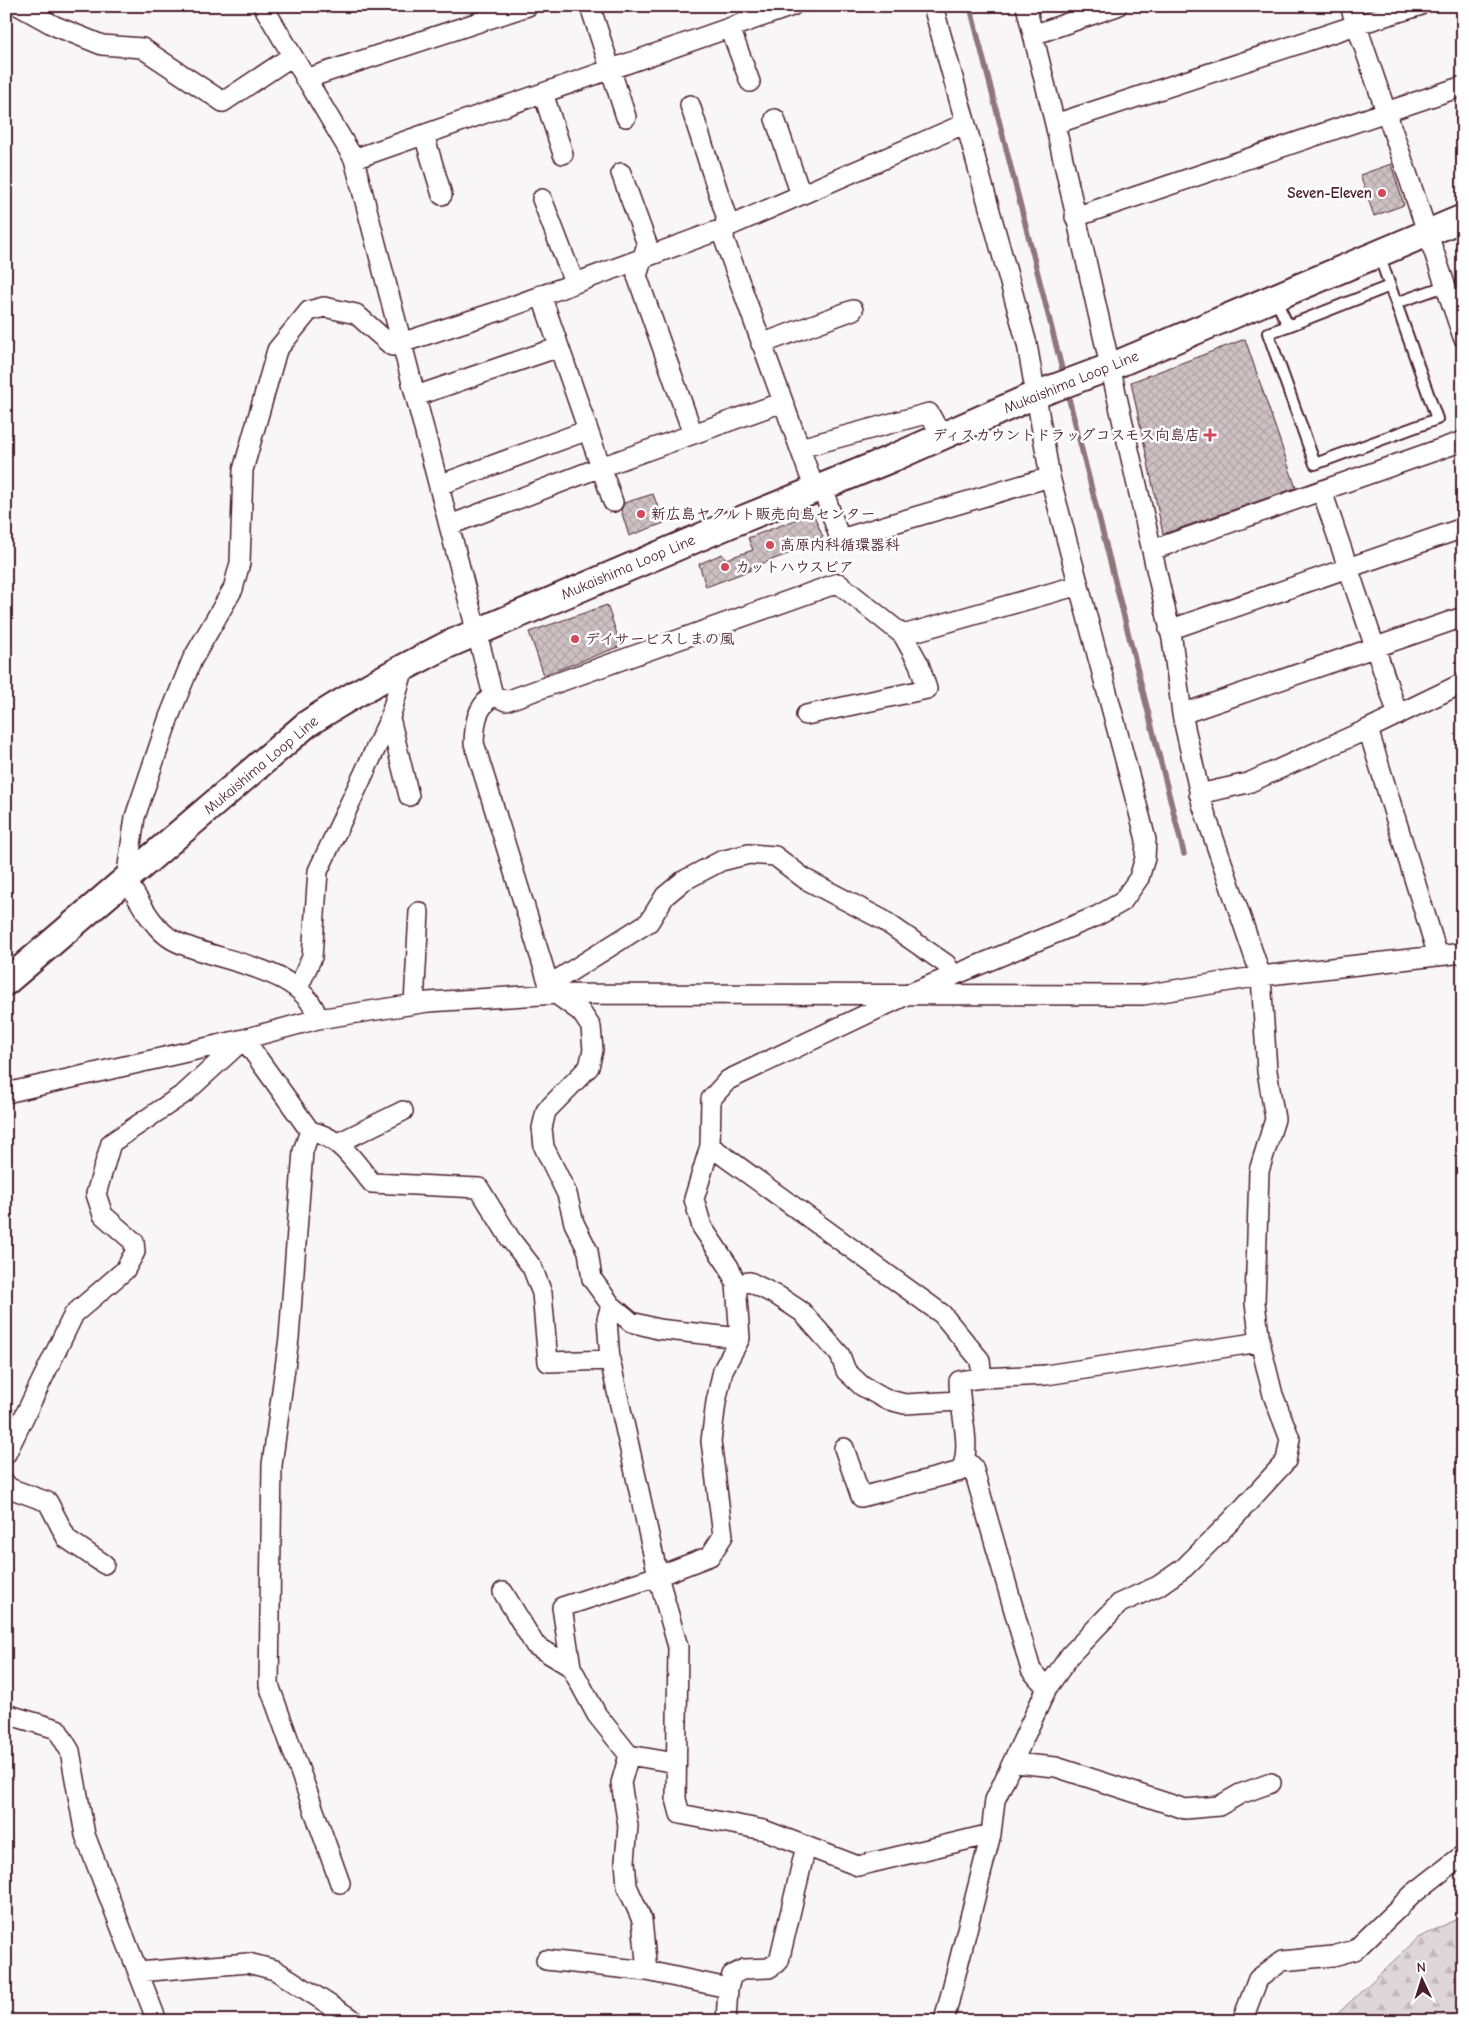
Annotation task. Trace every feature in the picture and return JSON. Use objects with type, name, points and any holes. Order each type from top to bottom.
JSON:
[{"type":"main road","name":"Mukaishima Loop Line","points":[[6,982],[307,724],[350,696],[404,667],[478,631],[893,458],[941,435],[1038,394],[1104,369],[1463,218]]},
{"type":"street","points":[[19,6],[56,26],[102,44],[142,48],[223,102],[292,56]]},
{"type":"street","points":[[263,6],[354,159],[478,631],[493,695],[506,702],[838,583],[904,635],[919,664],[927,689],[806,715]]},
{"type":"street","points":[[305,79],[528,6]]},
{"type":"street","points":[[590,6],[626,117]]},
{"type":"street","points":[[354,159],[792,6]]},
{"type":"street","points":[[676,1763],[629,1755],[597,1714],[571,1667],[562,1607],[658,1576],[710,1556],[723,1536],[711,1441],[716,1402],[723,1370],[740,1338],[736,1284],[729,1267],[702,1227],[694,1200],[710,1146],[711,1099],[728,1080],[912,993],[1097,916],[1122,902],[1139,878],[1145,858],[1144,833],[1050,477],[1038,394],[1027,344],[964,124],[933,6]]},
{"type":"street","points":[[944,2021],[991,1834],[995,1800],[1014,1763],[1047,1688],[1071,1654],[1120,1603],[1158,1586],[1184,1568],[1286,1461],[1290,1439],[1272,1395],[1260,1342],[1254,1303],[1259,1171],[1275,1119],[1267,1071],[1261,976],[1199,794],[1182,714],[1169,630],[1152,550],[1104,369],[1075,217],[1055,124],[1026,6]]},
{"type":"street","points":[[1032,35],[1117,6]]},
{"type":"street","points":[[1350,6],[1463,337]]},
{"type":"street","points":[[1055,124],[1419,6]]},
{"type":"street","points":[[730,28],[750,82]]},
{"type":"street","points":[[1075,217],[1386,110],[1463,86]]},
{"type":"street","points":[[543,93],[563,154]]},
{"type":"street","points":[[690,105],[726,216],[724,239],[800,448],[840,539],[1050,477]]},
{"type":"street","points":[[775,119],[801,195]]},
{"type":"street","points":[[318,1020],[315,1007],[298,988],[262,971],[172,940],[154,922],[126,880],[135,817],[169,716],[192,660],[233,589],[238,572],[240,563],[243,470],[277,350],[309,310],[324,307],[356,314],[392,346],[541,295],[725,228],[964,124]]},
{"type":"street","points":[[424,135],[442,195]]},
{"type":"street","points":[[621,173],[647,244],[638,276],[693,434]]},
{"type":"street","points":[[542,199],[574,282]]},
{"type":"street","points":[[541,295],[613,502]]},
{"type":"street","points":[[761,344],[853,310]]},
{"type":"street","points":[[416,396],[559,347]]},
{"type":"street","points":[[450,525],[601,467],[783,402]]},
{"type":"street","points":[[800,448],[929,413],[941,435]]},
{"type":"street","points":[[439,485],[588,430]]},
{"type":"street","points":[[1152,550],[1463,441]]},
{"type":"street","points":[[1322,491],[1398,715]]},
{"type":"street","points":[[1169,630],[1463,528]]},
{"type":"street","points":[[904,635],[1079,585]]},
{"type":"street","points":[[1182,714],[1463,617]]},
{"type":"street","points":[[298,988],[312,957],[318,871],[390,718],[404,667]]},
{"type":"street","points":[[1199,794],[1248,783],[1368,729],[1463,683]]},
{"type":"street","points":[[493,695],[482,705],[475,720],[474,743],[552,990],[581,1012],[591,1027],[593,1050],[589,1067],[546,1111],[542,1128],[544,1147],[567,1194],[574,1223],[588,1251],[592,1279],[611,1305],[631,1322],[658,1329],[740,1338]]},
{"type":"street","points":[[390,718],[409,796]]},
{"type":"street","points":[[1368,729],[1438,956]]},
{"type":"street","points":[[552,990],[649,922],[665,896],[684,881],[721,860],[749,854],[775,856],[805,879],[883,920],[946,964],[953,976]]},
{"type":"street","points":[[414,1004],[419,912]]},
{"type":"street","points":[[6,1093],[244,1039],[318,1020],[414,1004],[552,990],[1143,995],[1261,976],[1463,953]]},
{"type":"street","points":[[244,1039],[310,1131],[325,1134],[338,1143],[372,1183],[479,1188],[511,1240],[532,1268],[542,1293],[548,1362],[610,1360]]},
{"type":"street","points":[[6,1454],[74,1314],[125,1270],[135,1252],[134,1242],[103,1216],[96,1194],[111,1143],[185,1093],[244,1039]]},
{"type":"street","points":[[338,1143],[403,1111]]},
{"type":"street","points":[[310,1131],[303,1150],[289,1338],[272,1465],[269,1685],[340,1883]]},
{"type":"street","points":[[710,1146],[942,1314],[980,1360],[982,1378]]},
{"type":"street","points":[[736,1284],[750,1282],[778,1296],[802,1312],[840,1355],[846,1370],[862,1386],[885,1399],[905,1404],[959,1401]]},
{"type":"street","points":[[611,1305],[607,1319],[610,1360],[658,1576],[678,1647],[676,1799],[680,1814],[764,1830],[858,1866],[991,1834]]},
{"type":"street","points":[[844,1448],[862,1497],[961,1471],[966,1460],[966,1450],[959,1401],[959,1381],[982,1378],[1046,1376],[1260,1342]]},
{"type":"street","points":[[966,1460],[973,1467],[1032,1670],[1047,1688]]},
{"type":"street","points":[[6,1484],[9,1488],[48,1502],[67,1539],[104,1564]]},
{"type":"street","points":[[503,1592],[535,1645],[571,1667]]},
{"type":"street","points":[[6,1714],[57,1729],[70,1751],[85,1835],[157,2021]]},
{"type":"street","points":[[629,1755],[621,1783],[628,1826],[625,1861],[627,1886],[642,1920],[647,1971]]},
{"type":"street","points":[[1014,1763],[1056,1767],[1185,1809],[1219,1806],[1240,1794],[1271,1783]]},
{"type":"street","points":[[726,2021],[728,1988],[732,1975],[744,1969],[769,1968],[779,1961],[806,1846]]},
{"type":"street","points":[[1242,2021],[1258,1979],[1282,1961],[1334,1956],[1355,1950],[1413,1894],[1463,1855]]},
{"type":"street","points":[[546,1960],[647,1971],[728,1988]]},
{"type":"street","points":[[138,1972],[248,1963],[275,1970],[355,2021]]},
{"type":"lane","points":[[1379,254],[1438,419],[1316,464],[1268,333],[1390,286]]},
{"type":"lane","points":[[1396,303],[1446,286]]},
{"type":"lane","points":[[1275,297],[1288,326]]},
{"type":"green space","points":[[1463,1916],[1463,2021],[1330,2021],[1418,1938]]},
{"type":"building","points":[[1391,164],[1404,205],[1374,216],[1360,175]]},
{"type":"building","name":"ディスカウントドラッグコスモス向島店","points":[[1245,339],[1296,488],[1163,534],[1131,382]]},
{"type":"building","name":"新広島ヤクルト販売向島センター","points":[[653,494],[664,523],[629,536],[621,510],[624,503]]},
{"type":"building","points":[[813,513],[823,537],[791,548],[793,552],[706,587],[699,564],[722,554],[726,559],[753,550],[748,538]]},
{"type":"building","name":"デイサービスしまの風","points":[[607,605],[621,646],[544,675],[529,632]]},
{"type":"waterway","points":[[970,6],[1064,377]]},
{"type":"waterway","points":[[1067,391],[1184,854]]},
{"type":"place","name":"Seven-Eleven","points":[[1382,193]]},
{"type":"place","name":"ディスカウントドラッグコスモス向島店","points":[[1210,435]]},
{"type":"place","name":"新広島ヤクルト販売向島センター","points":[[641,514]]},
{"type":"place","name":"高原内科循環器科","points":[[770,545]]},
{"type":"place","name":"カットハウスピア","points":[[725,567]]},
{"type":"place","name":"デイサービスしまの風","points":[[575,639]]}]
